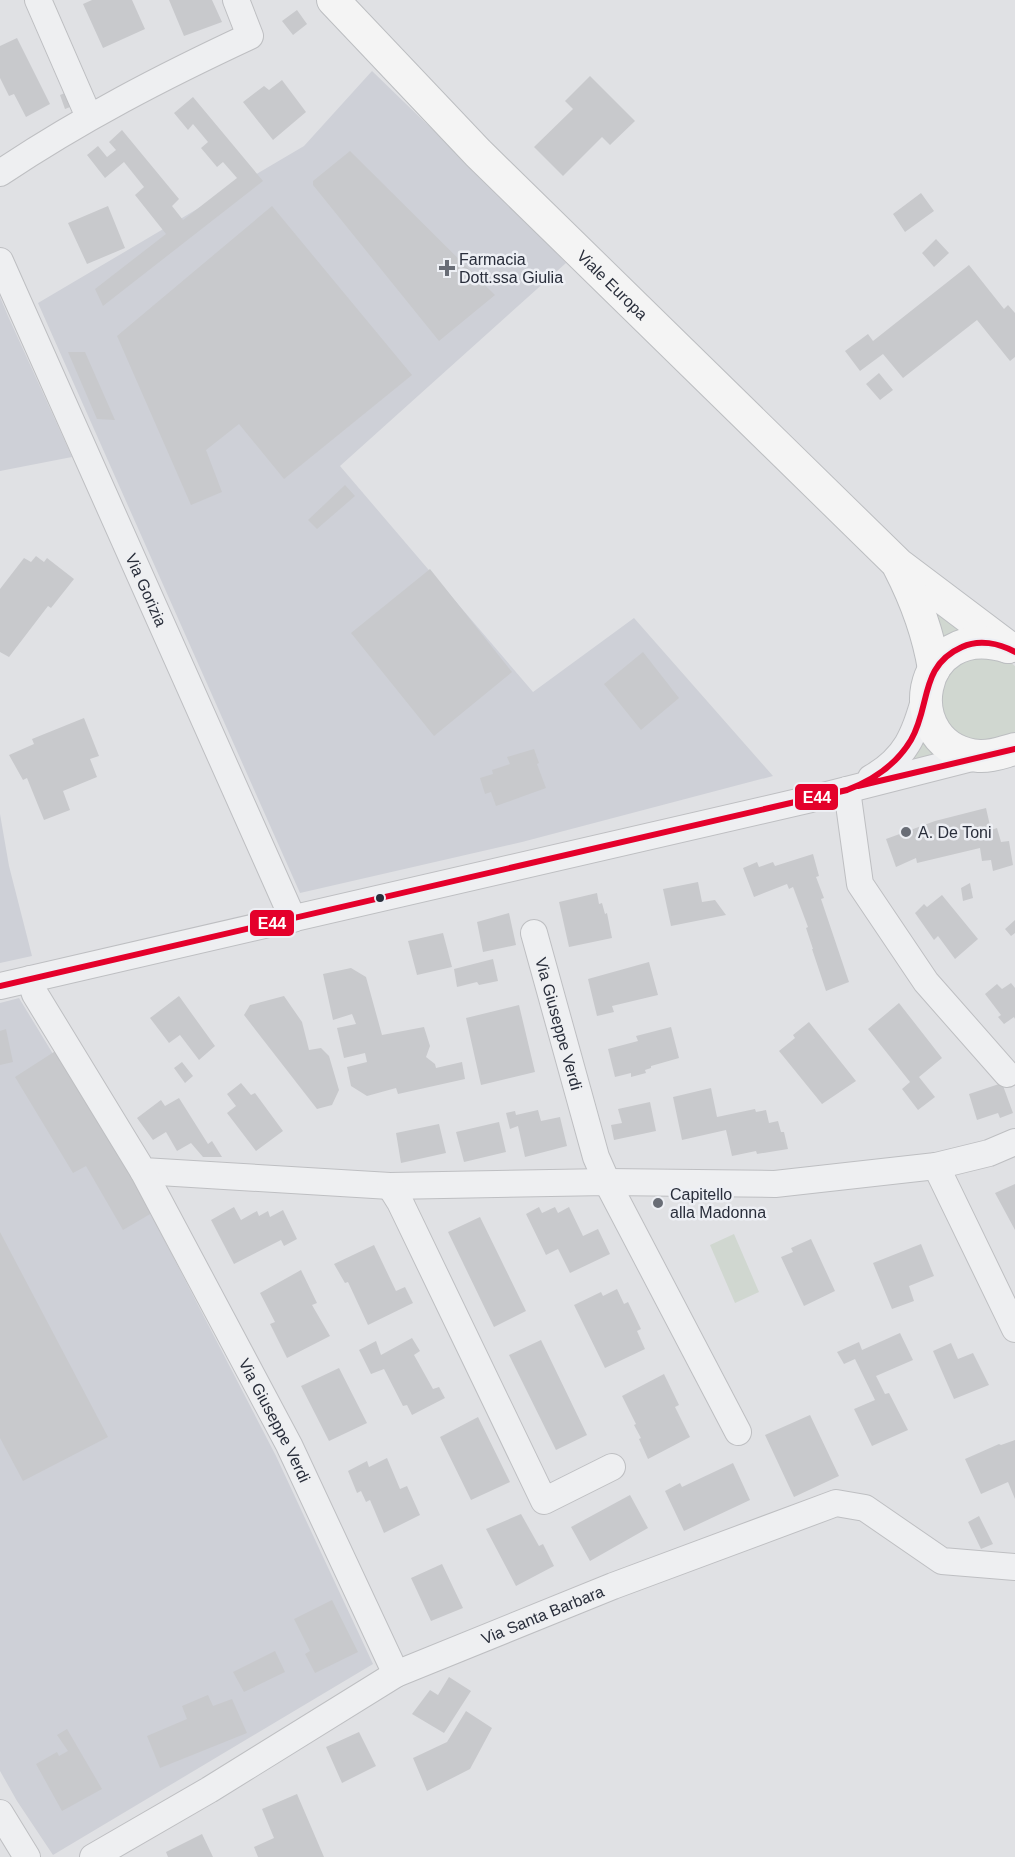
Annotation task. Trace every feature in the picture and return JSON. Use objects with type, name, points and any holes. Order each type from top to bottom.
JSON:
[{"type":"main road","name":"Viale Europa","points":[[333,0],[478,153],[898,564],[1011,650]]},
{"type":"main road","name":"Viale Europa","points":[[898,564],[922,617],[930,643],[927,715],[935,731],[947,744],[962,753],[1004,751]]},
{"type":"main road","points":[[929,683],[945,656],[959,647],[975,642],[991,642],[1011,650]]},
{"type":"street","points":[[38,0],[89,117]]},
{"type":"street","points":[[0,173],[51,139],[165,75],[250,36],[236,0]]},
{"type":"street","name":"Via Gorizia","points":[[0,261],[293,919]]},
{"type":"street","points":[[852,788],[883,772],[905,751],[916,729],[929,683]]},
{"type":"street","points":[[0,986],[1004,751]]},
{"type":"street","points":[[852,788],[860,884],[926,982],[1007,1074]]},
{"type":"street","name":"Via Giuseppe Verdi","points":[[534,933],[596,1156],[607,1182],[738,1432]]},
{"type":"street","name":"Via Giuseppe Verdi","points":[[30,979],[35,994],[143,1171],[289,1445],[396,1674]]},
{"type":"street","points":[[143,1171],[316,1187],[607,1182],[775,1184],[936,1166],[989,1153],[1015,1142]]},
{"type":"street","points":[[936,1166],[1015,1329]]},
{"type":"street","points":[[390,1186],[400,1202],[544,1502],[612,1467]]},
{"type":"street","name":"Via Santa Barbara","points":[[93,1857],[209,1790],[396,1674],[613,1586],[836,1503],[865,1508],[942,1562],[1015,1567]]},
{"type":"street","points":[[0,1813],[27,1857]]},
{"type":"shaded area","points":[[372,71],[496,191],[566,263],[340,466],[533,692],[634,618],[773,776],[522,842],[300,893],[38,303],[304,146]]},
{"type":"shaded area","points":[[0,297],[8,316],[72,457],[0,471]]},
{"type":"shaded area","points":[[929,599],[966,629],[942,639]]},
{"type":"shaded area","points":[[963,657],[1003,657],[1015,666],[1015,732],[1008,738],[985,742],[953,735],[936,697],[938,685]]},
{"type":"shaded area","points":[[920,737],[948,761],[892,777]]},
{"type":"shaded area","points":[[0,814],[9,866],[32,956],[0,963]]},
{"type":"shaded area","points":[[19,998],[154,1220],[276,1456],[373,1664],[53,1855],[0,1771],[0,1003]]},
{"type":"shaded area","points":[[734,1234],[759,1292],[735,1303],[710,1245]]},
{"type":"building","points":[[92,0],[132,0],[145,29],[103,48],[83,4]]},
{"type":"building","points":[[169,0],[212,0],[222,22],[184,36]]},
{"type":"building","points":[[297,10],[307,24],[293,35],[282,21]]},
{"type":"building","points":[[17,38],[50,104],[26,117],[14,94],[9,96],[0,78],[0,46]]},
{"type":"building","points":[[590,76],[635,121],[610,145],[602,137],[563,176],[534,147],[573,109],[565,101]]},
{"type":"building","points":[[282,80],[306,112],[273,140],[243,102],[264,86],[269,90]]},
{"type":"building","points":[[72,90],[78,104],[65,109],[60,95]]},
{"type":"building","points":[[193,97],[263,181],[103,306],[95,289],[166,234],[135,195],[144,187],[124,162],[105,178],[87,155],[98,146],[107,157],[116,150],[109,142],[122,130],[179,199],[172,206],[183,220],[237,178],[223,162],[217,167],[201,148],[208,142],[193,124],[188,130],[174,113]]},
{"type":"building","points":[[350,151],[495,295],[439,341],[313,185],[313,181]]},
{"type":"building","points":[[921,193],[934,211],[905,232],[893,214]]},
{"type":"building","points":[[108,206],[125,248],[87,264],[68,223]]},
{"type":"building","points":[[272,206],[412,375],[284,479],[239,424],[206,450],[222,492],[191,505],[117,336]]},
{"type":"building","points":[[936,239],[949,253],[934,267],[922,253]]},
{"type":"building","points":[[969,265],[1004,309],[1008,305],[1015,313],[1015,357],[1010,361],[977,320],[903,378],[883,354],[860,371],[845,351],[868,334],[873,341]]},
{"type":"building","points":[[68,352],[85,352],[115,420],[97,419]]},
{"type":"building","points":[[879,373],[893,390],[880,400],[866,384]]},
{"type":"building","points":[[345,485],[355,496],[317,529],[308,520]]},
{"type":"building","points":[[36,556],[44,562],[47,558],[74,579],[51,608],[48,606],[9,657],[0,652],[0,589],[24,558],[31,562]]},
{"type":"building","points":[[430,569],[512,672],[434,736],[351,633]]},
{"type":"building","points":[[643,652],[679,698],[641,730],[604,684]]},
{"type":"building","points":[[84,718],[99,756],[90,759],[97,777],[63,791],[70,810],[44,820],[27,778],[23,780],[9,755],[34,744],[32,739]]},
{"type":"building","points":[[534,749],[546,788],[496,806],[491,792],[485,794],[480,778],[493,774],[492,770],[510,764],[507,757]]},
{"type":"building","points":[[986,808],[991,830],[997,828],[1001,842],[1009,841],[1013,865],[993,871],[991,860],[982,861],[980,848],[917,863],[916,858],[896,867],[886,839],[935,821]]},
{"type":"building","points":[[813,854],[819,876],[816,877],[824,898],[821,899],[849,982],[826,991],[806,928],[808,927],[793,887],[789,889],[787,884],[754,897],[743,868],[757,862],[759,867],[773,862],[775,866]]},
{"type":"building","points":[[698,882],[702,902],[715,900],[726,915],[671,926],[663,889]]},
{"type":"building","points":[[970,883],[973,898],[963,901],[961,888]]},
{"type":"building","points":[[597,893],[599,904],[602,903],[605,914],[607,913],[612,938],[569,947],[559,902]]},
{"type":"building","points":[[942,895],[978,939],[955,959],[938,936],[934,940],[915,913],[924,904],[927,907]]},
{"type":"building","points":[[509,913],[516,945],[483,952],[477,922]]},
{"type":"building","points":[[1015,920],[1015,933],[1011,936],[1005,929]]},
{"type":"building","points":[[443,933],[452,967],[417,975],[408,941]]},
{"type":"building","points":[[493,959],[498,981],[479,985],[477,982],[457,987],[454,969]]},
{"type":"building","points":[[649,962],[658,995],[612,1006],[614,1012],[597,1016],[588,979]]},
{"type":"building","points":[[351,968],[366,977],[382,1035],[424,1027],[430,1046],[426,1057],[435,1064],[436,1068],[462,1062],[465,1079],[398,1094],[396,1088],[367,1096],[351,1086],[347,1067],[367,1062],[365,1053],[344,1058],[337,1028],[356,1024],[352,1014],[333,1020],[323,974]]},
{"type":"building","points":[[1011,983],[1015,988],[1015,1019],[1014,1017],[1004,1024],[998,1017],[1001,1015],[985,994],[997,984],[1002,989]]},
{"type":"building","points":[[179,996],[215,1046],[199,1060],[180,1035],[169,1043],[150,1018]]},
{"type":"building","points":[[284,996],[302,1022],[309,1050],[321,1048],[329,1056],[339,1090],[332,1105],[317,1109],[244,1015],[250,1005]]},
{"type":"building","points":[[899,1003],[942,1058],[919,1077],[935,1097],[918,1110],[902,1089],[910,1082],[868,1029]]},
{"type":"building","points":[[519,1005],[535,1072],[481,1085],[466,1018]]},
{"type":"building","points":[[809,1022],[856,1081],[822,1104],[779,1051]]},
{"type":"building","points":[[671,1027],[679,1058],[651,1066],[645,1070],[646,1073],[631,1077],[631,1073],[615,1077],[608,1049],[638,1041],[636,1036]]},
{"type":"building","points":[[6,1029],[13,1062],[0,1065],[0,1031]]},
{"type":"building","points":[[57,1050],[157,1210],[123,1230],[86,1166],[73,1173],[15,1077]]},
{"type":"building","points":[[182,1062],[193,1076],[185,1083],[174,1068]]},
{"type":"building","points":[[241,1083],[251,1095],[255,1093],[283,1131],[256,1151],[227,1113],[236,1106],[227,1094]]},
{"type":"building","points":[[1002,1083],[1013,1113],[1000,1118],[998,1113],[977,1120],[969,1094]]},
{"type":"building","points":[[711,1088],[717,1117],[755,1109],[756,1112],[766,1110],[769,1123],[778,1121],[781,1132],[784,1132],[788,1149],[757,1154],[756,1151],[732,1156],[726,1130],[682,1140],[673,1097]]},
{"type":"building","points":[[179,1098],[208,1144],[212,1141],[222,1157],[203,1157],[191,1143],[177,1151],[166,1132],[153,1140],[137,1118],[161,1100],[165,1106]]},
{"type":"building","points":[[650,1102],[656,1131],[614,1140],[611,1125],[622,1123],[618,1109]]},
{"type":"building","points":[[538,1110],[541,1121],[560,1117],[567,1146],[525,1157],[518,1126],[510,1129],[506,1113],[515,1111],[516,1115]]},
{"type":"building","points":[[499,1122],[506,1152],[464,1162],[456,1132]]},
{"type":"building","points":[[439,1124],[446,1153],[401,1163],[396,1133]]},
{"type":"building","points":[[1015,1184],[1015,1230],[995,1193]]},
{"type":"building","points":[[234,1207],[241,1220],[257,1211],[259,1216],[268,1211],[270,1217],[283,1210],[297,1239],[284,1246],[281,1240],[234,1264],[211,1220]]},
{"type":"building","points":[[539,1207],[542,1213],[555,1207],[558,1213],[569,1207],[583,1236],[598,1229],[610,1254],[570,1273],[558,1249],[546,1255],[526,1214]]},
{"type":"building","points":[[480,1217],[526,1311],[494,1327],[448,1232]]},
{"type":"building","points":[[0,1232],[108,1437],[23,1481],[0,1438]]},
{"type":"building","points":[[811,1239],[835,1291],[804,1306],[781,1257],[793,1252],[791,1248]]},
{"type":"building","points":[[921,1244],[934,1276],[909,1286],[914,1301],[892,1309],[873,1263]]},
{"type":"building","points":[[374,1245],[396,1291],[405,1287],[413,1303],[368,1325],[348,1282],[345,1283],[334,1264]]},
{"type":"building","points":[[301,1270],[317,1303],[312,1305],[330,1336],[287,1358],[270,1324],[275,1322],[260,1293]]},
{"type":"building","points":[[617,1289],[624,1304],[628,1302],[641,1329],[637,1331],[645,1349],[605,1368],[574,1305],[601,1292],[603,1296]]},
{"type":"building","points":[[900,1333],[913,1360],[876,1376],[885,1394],[889,1393],[908,1430],[872,1446],[854,1409],[875,1400],[855,1359],[844,1364],[837,1352],[859,1342],[862,1350]]},
{"type":"building","points":[[412,1338],[420,1351],[414,1355],[433,1389],[439,1387],[445,1398],[412,1415],[407,1405],[403,1406],[384,1369],[371,1374],[359,1350],[376,1341],[381,1355]]},
{"type":"building","points":[[541,1340],[587,1435],[556,1450],[509,1355]]},
{"type":"building","points":[[951,1343],[958,1359],[973,1353],[989,1385],[954,1399],[933,1351]]},
{"type":"building","points":[[339,1368],[367,1423],[329,1441],[301,1386]]},
{"type":"building","points":[[664,1374],[679,1405],[675,1407],[690,1437],[648,1459],[634,1425],[636,1424],[622,1396]]},
{"type":"building","points":[[810,1415],[839,1476],[794,1497],[765,1435]]},
{"type":"building","points":[[478,1417],[510,1482],[471,1500],[440,1437]]},
{"type":"building","points":[[1015,1440],[1015,1499],[1008,1482],[981,1494],[965,1459],[999,1444]]},
{"type":"building","points":[[387,1458],[400,1489],[407,1486],[420,1515],[384,1533],[370,1500],[366,1502],[361,1491],[357,1493],[348,1471],[367,1461],[369,1467]]},
{"type":"building","points":[[733,1463],[750,1500],[684,1531],[665,1491],[680,1483],[682,1487]]},
{"type":"building","points":[[630,1495],[648,1528],[590,1561],[571,1527]]},
{"type":"building","points":[[521,1514],[539,1546],[543,1544],[554,1566],[516,1586],[486,1529]]},
{"type":"building","points":[[979,1516],[993,1544],[981,1549],[968,1522]]},
{"type":"building","points":[[442,1564],[463,1608],[431,1621],[411,1578]]},
{"type":"building","points":[[332,1600],[358,1652],[315,1673],[305,1654],[310,1651],[294,1619]]},
{"type":"building","points":[[275,1651],[285,1672],[244,1692],[233,1672]]},
{"type":"building","points":[[449,1677],[471,1691],[444,1733],[412,1714],[430,1690],[438,1695]]},
{"type":"building","points":[[208,1695],[213,1706],[232,1699],[247,1733],[160,1768],[147,1736],[187,1719],[182,1706]]},
{"type":"building","points":[[466,1711],[492,1728],[470,1769],[427,1791],[413,1758],[447,1742]]},
{"type":"building","points":[[67,1729],[102,1789],[62,1811],[36,1764],[57,1752],[59,1756],[68,1751],[57,1735]]},
{"type":"building","points":[[359,1732],[376,1766],[342,1783],[326,1747]]},
{"type":"building","points":[[297,1794],[324,1857],[258,1857],[254,1847],[274,1838],[262,1809]]},
{"type":"building","points":[[202,1834],[213,1857],[168,1857],[166,1852]]},
{"type":"transit line","name":"E44","points":[[0,986],[847,790],[883,771],[905,749],[917,727],[932,676],[948,655],[975,643],[996,644],[1015,652]]},
{"type":"transit line","name":"E44","points":[[858,786],[1015,749]]},
{"type":"place","name":"Farmacia Dott.ssa Giulia","points":[[447,268]]},
{"type":"place","name":"A. De Toni","points":[[906,832]]},
{"type":"place","name":"Capitello alla Madonna","points":[[658,1203]]}]
